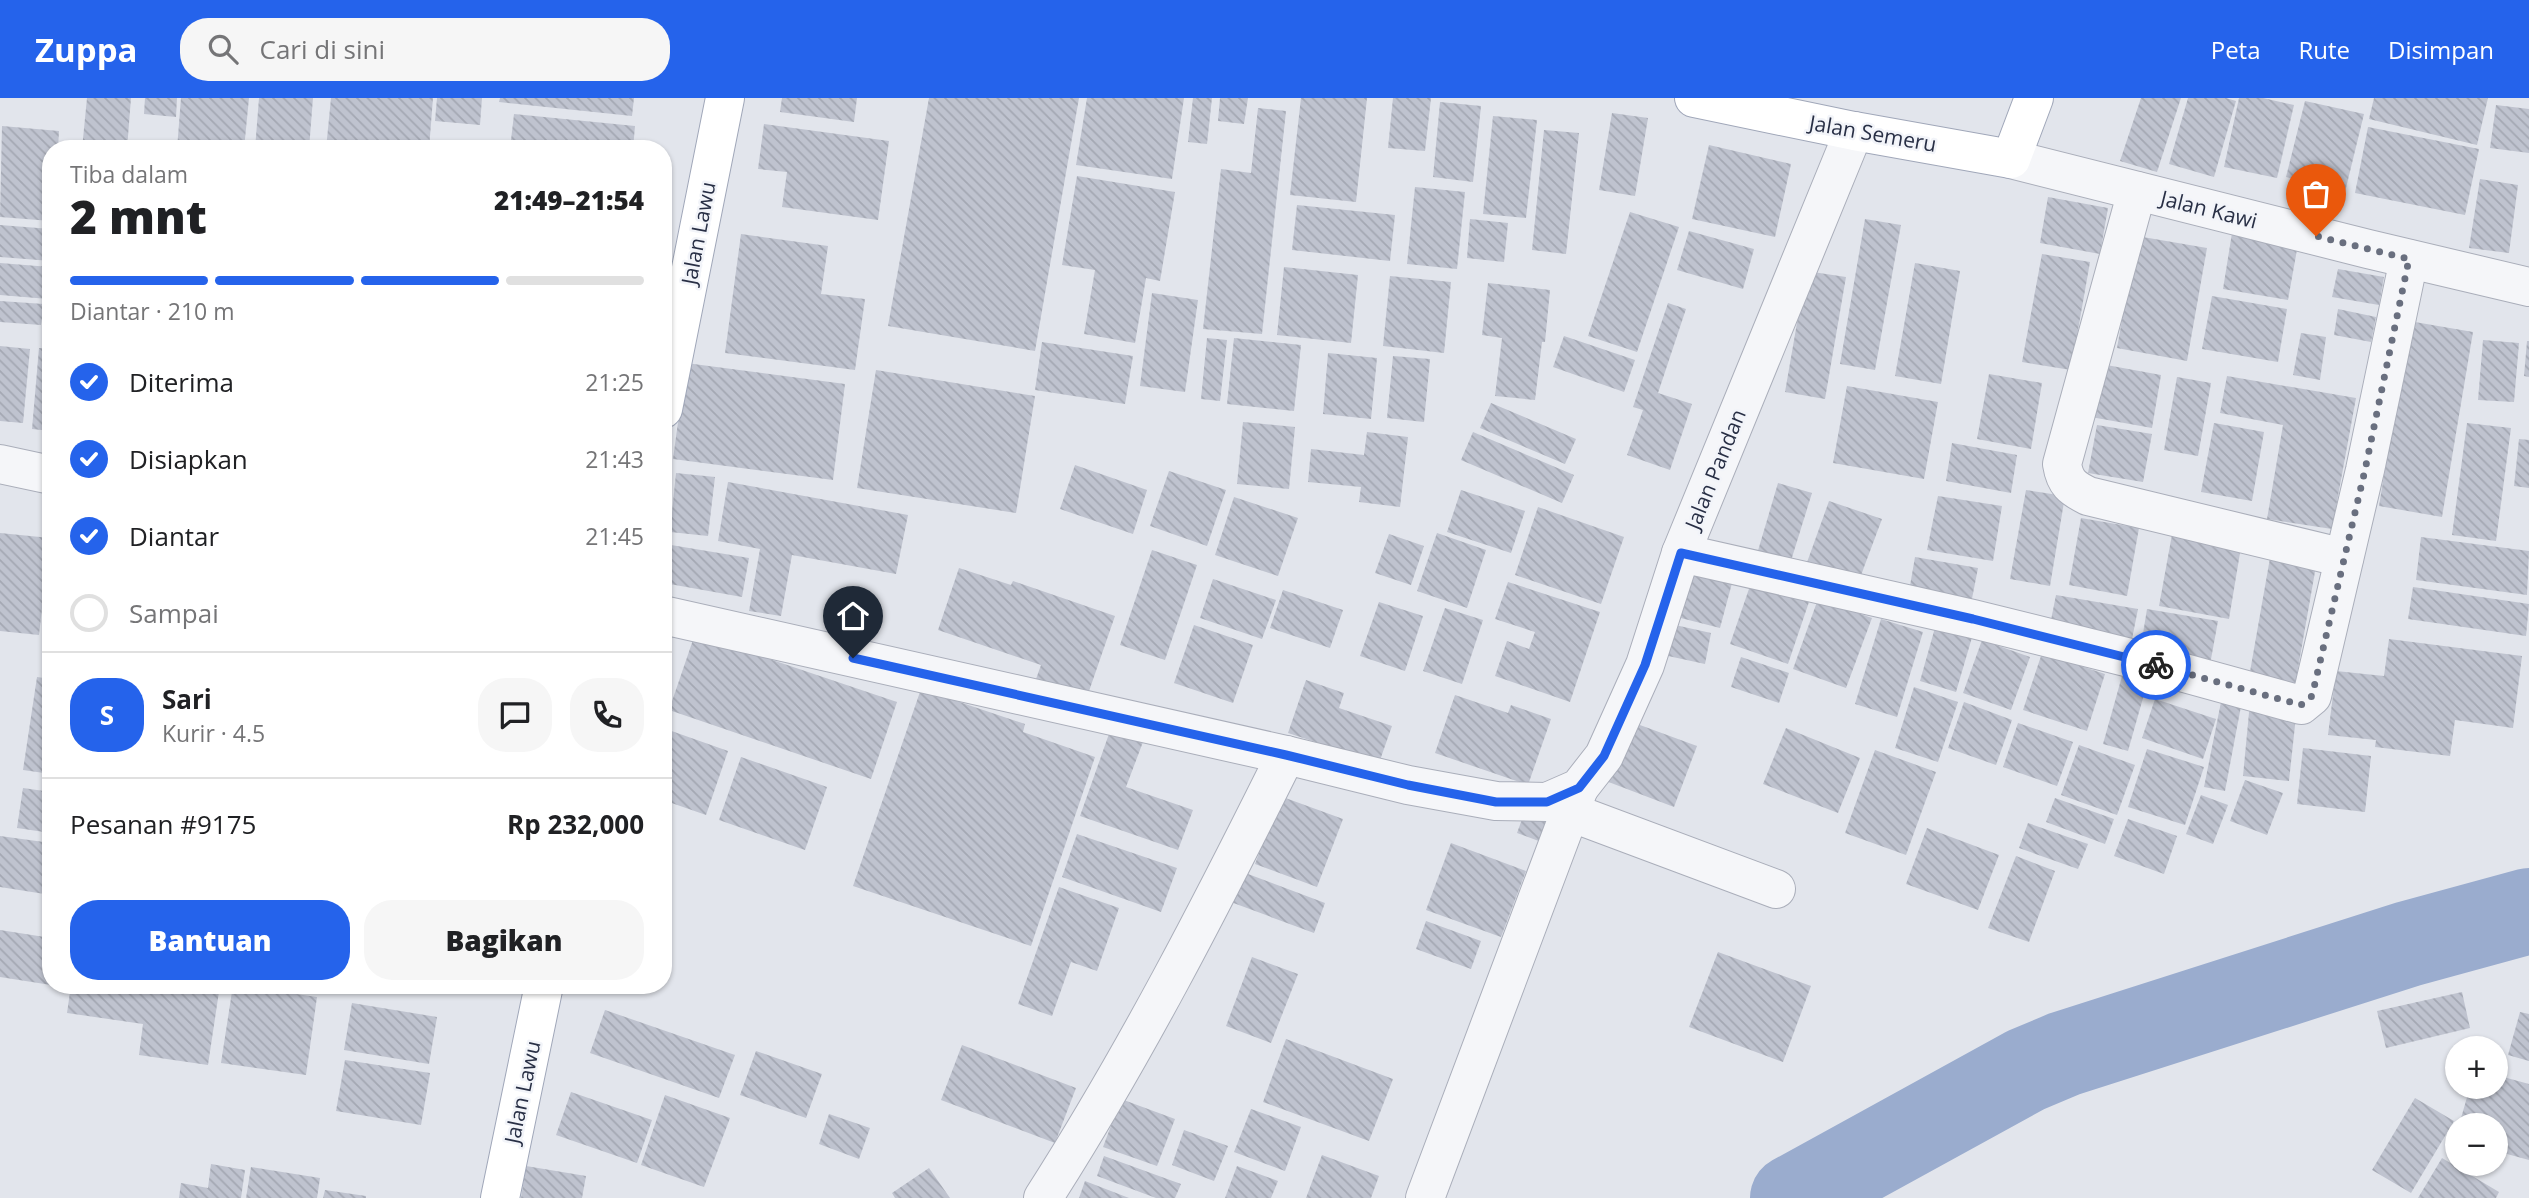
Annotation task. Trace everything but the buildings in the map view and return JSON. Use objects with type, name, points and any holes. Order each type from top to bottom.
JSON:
[{"type":"main road","name":"Jalan Lawu","points":[[672,364],[725,98]]},
{"type":"main road","name":"Jalan Semeru","points":[[1694,98],[1854,131],[2011,159]]},
{"type":"main road","points":[[2011,159],[2034,98]]},
{"type":"main road","name":"Jalan Lawu","points":[[500,1198],[542,994]]},
{"type":"street","name":"Jalan Pandan","points":[[672,617],[1286,755],[1408,785],[1496,802],[1575,800],[1604,756],[1645,665],[1681,553],[1854,131]]},
{"type":"street","name":"Jalan Kawi","points":[[2011,159],[2529,287]]},
{"type":"street","points":[[2137,191],[2062,464],[2064,479],[2074,489],[2088,496],[2344,558]]},
{"type":"street","points":[[1681,553],[1986,622],[2301,705],[2312,696],[2409,259]]},
{"type":"street","points":[[0,464],[42,473]]},
{"type":"street","points":[[1043,1198],[1091,1123],[1213,901],[1286,755]]},
{"type":"street","points":[[1425,1198],[1575,800],[1776,889]]},
{"type":"waterway","points":[[1793,1198],[2026,1070],[2064,1054],[2408,944],[2529,911]]},
{"type":"way so far","points":[[2156,665],[2301,705],[2312,696],[2365,470],[2409,259],[2316,236]]},
{"type":"route","points":[[853,658],[1408,785],[1496,802],[1547,802],[1579,788],[1604,756],[1645,665],[1681,553],[1973,619],[2156,665]]}]
